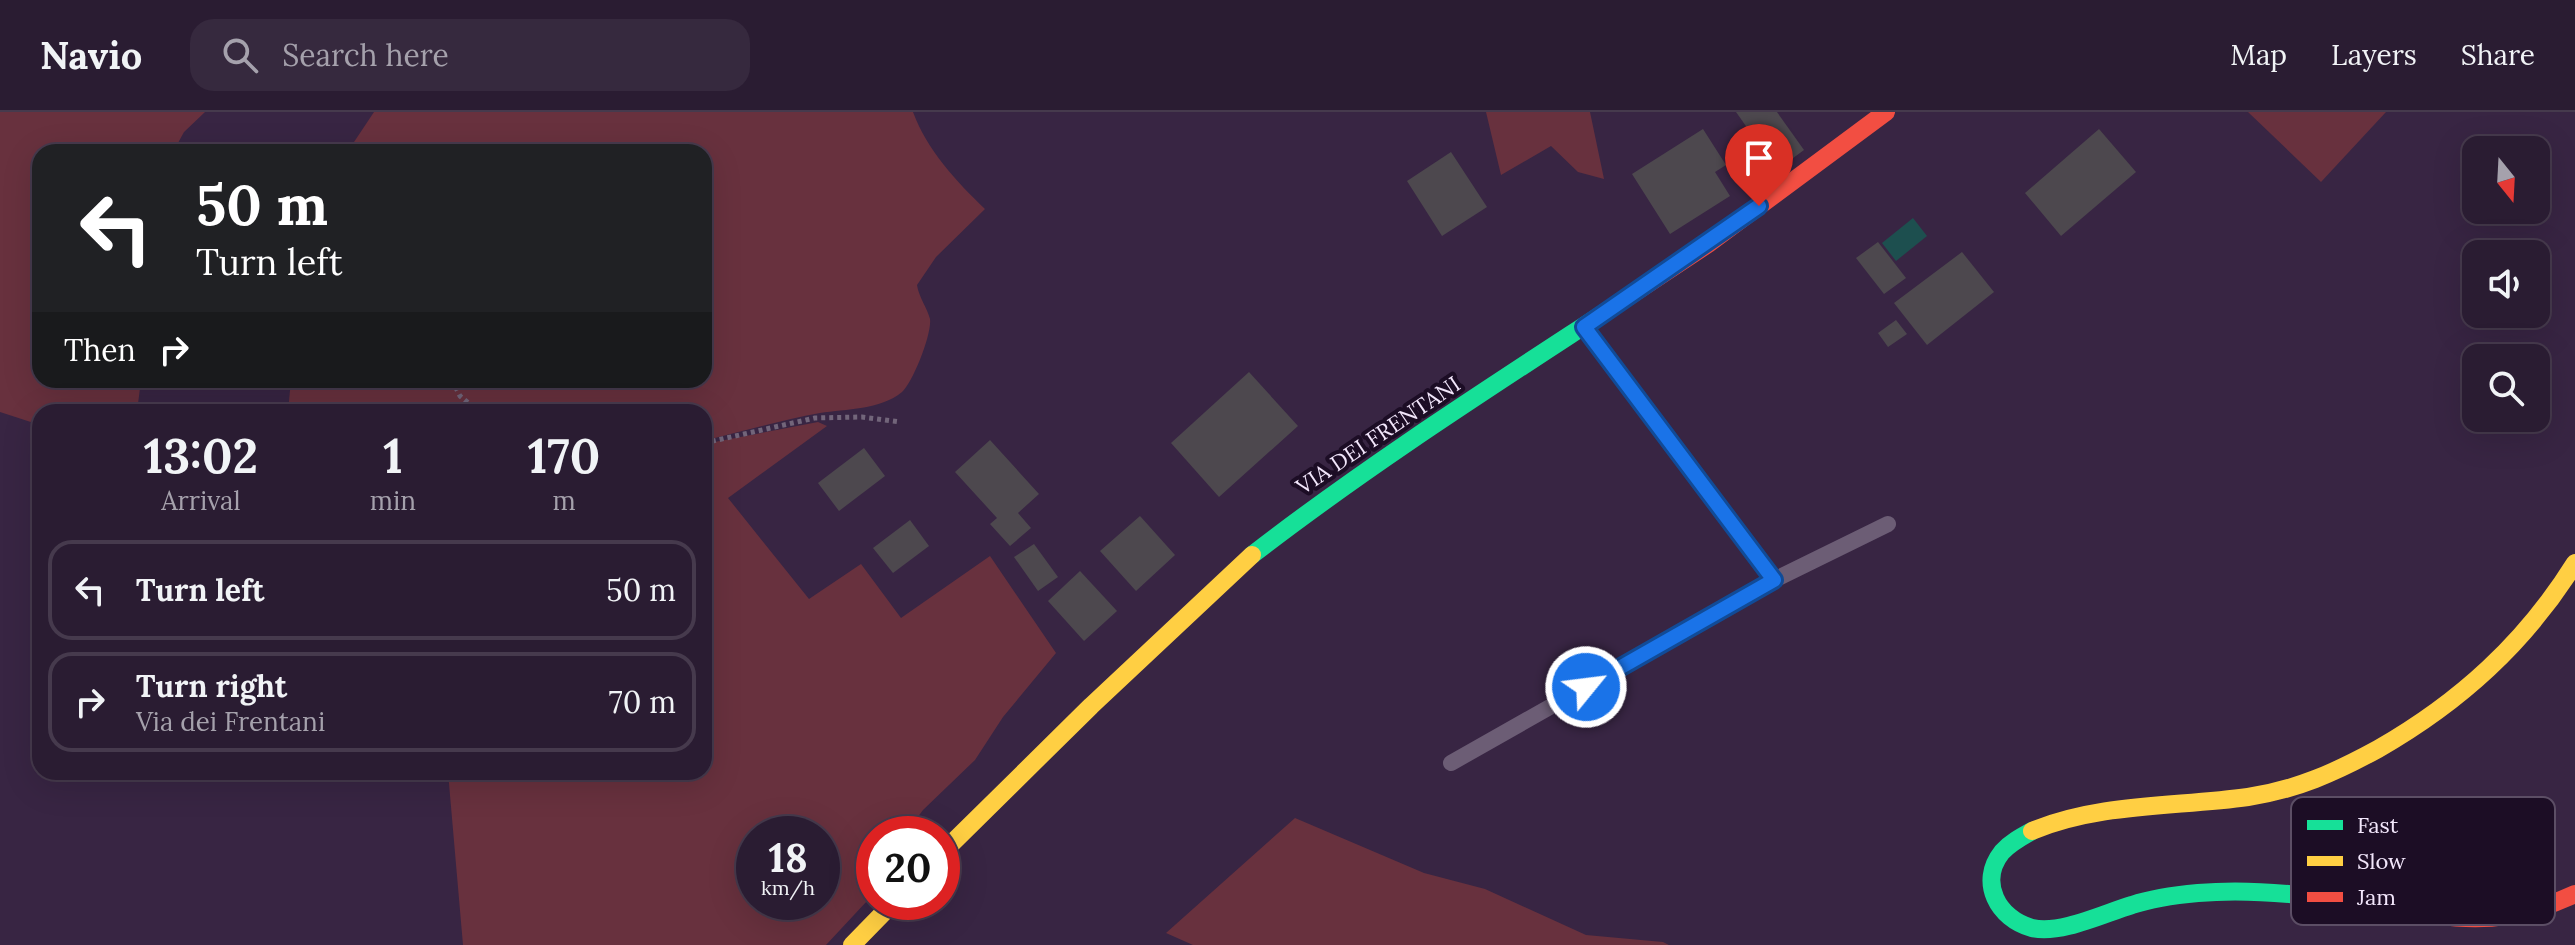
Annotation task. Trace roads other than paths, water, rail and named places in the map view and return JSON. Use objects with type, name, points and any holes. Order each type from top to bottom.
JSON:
[{"type":"street","name":"VIA DEI FRENTANI","points":[[960,835],[1243,562],[1402,445],[1708,244],[1886,112]]},
{"type":"street","points":[[2291,893],[2210,892],[2146,901],[2043,930],[2012,922],[2003,915],[1997,907],[1991,883],[2003,851],[2041,827],[2112,812],[2206,802],[2303,785],[2332,774],[2385,746],[2430,718],[2490,672],[2539,618],[2575,563]]},
{"type":"street","points":[[2555,902],[2575,894]]},
{"type":"street","points":[[852,945],[876,920]]},
{"type":"lane","points":[[1584,327],[1774,580]]},
{"type":"lane","points":[[1451,763],[1774,580],[1888,524]]}]
